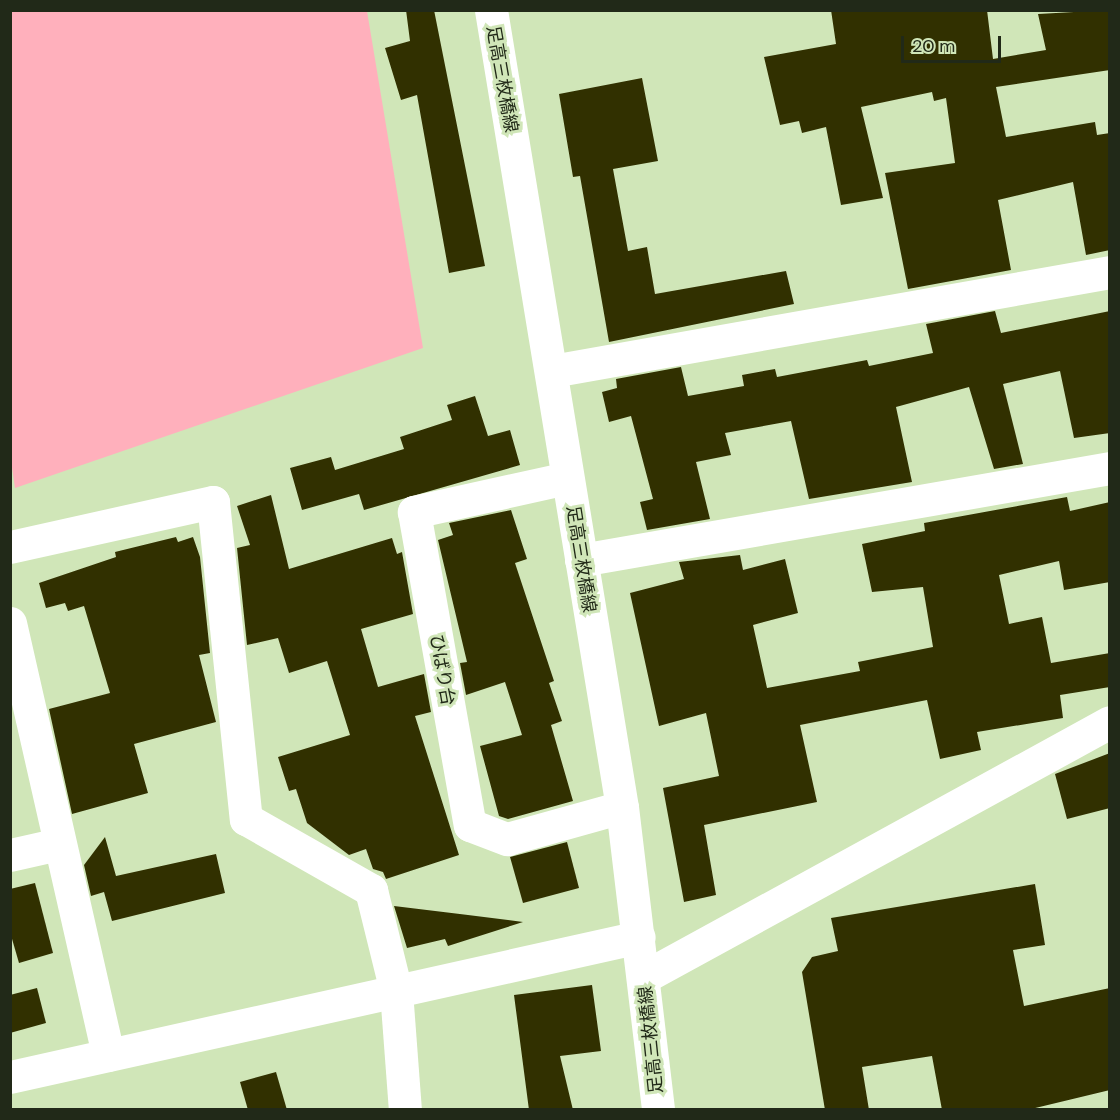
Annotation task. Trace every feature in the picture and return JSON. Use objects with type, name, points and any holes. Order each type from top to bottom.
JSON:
[{"type":"street","name":"足高三枚橋線","points":[[491,10],[622,807],[645,977],[658,1110]]},
{"type":"street","points":[[552,371],[1110,272]]},
{"type":"street","points":[[581,560],[1110,468]]},
{"type":"street","name":"ひばり台","points":[[567,478],[414,512],[470,825],[507,839],[622,807]]},
{"type":"street","points":[[10,547],[213,502],[246,819],[371,890],[396,991],[405,1110]]},
{"type":"street","points":[[10,623],[15,671],[60,844],[108,1056]]},
{"type":"street","points":[[645,977],[1110,723]]},
{"type":"street","points":[[10,855],[60,844]]},
{"type":"street","points":[[10,1077],[639,937]]},
{"type":"shaded area","points":[[10,11],[367,11],[423,348],[15,488],[10,454]]},
{"type":"building","points":[[406,10],[434,10],[485,266],[449,273],[417,95],[401,100],[385,48],[410,41]]},
{"type":"building","points":[[831,10],[987,10],[993,59],[1046,50],[1038,14],[1110,10],[1110,70],[996,87],[1006,137],[1095,122],[1097,135],[1110,133],[1110,250],[1086,255],[1073,182],[998,200],[1011,270],[908,289],[885,173],[955,163],[946,98],[934,101],[932,92],[861,107],[883,198],[841,205],[826,127],[802,133],[799,121],[780,125],[764,57],[836,44]]},
{"type":"building","points":[[642,78],[658,161],[613,169],[628,251],[647,247],[655,294],[786,271],[794,304],[609,342],[580,176],[573,177],[559,94]]},
{"type":"building","points":[[995,311],[1001,333],[1110,311],[1110,433],[1074,438],[1060,371],[1003,384],[1023,464],[994,469],[969,387],[896,407],[912,482],[809,499],[791,421],[725,433],[731,455],[696,462],[710,519],[647,530],[640,502],[653,499],[631,416],[609,422],[602,392],[617,388],[616,379],[681,367],[688,396],[744,386],[742,375],[775,369],[777,377],[867,360],[869,366],[933,353],[926,324]]},
{"type":"building","points":[[475,396],[488,436],[510,430],[520,465],[364,510],[359,494],[302,510],[290,468],[331,457],[335,470],[404,449],[400,437],[452,420],[447,405]]},
{"type":"building","points":[[271,495],[289,569],[392,538],[397,554],[402,552],[413,614],[361,629],[378,687],[424,674],[431,712],[415,716],[459,855],[386,879],[383,872],[373,869],[366,849],[349,855],[307,823],[296,789],[289,791],[278,757],[350,735],[327,661],[289,673],[278,638],[247,645],[237,548],[250,545],[237,506]]},
{"type":"building","points":[[1067,497],[1070,511],[1110,502],[1110,582],[1064,590],[1059,561],[999,575],[1009,624],[1042,617],[1051,663],[1110,653],[1110,687],[1060,695],[1063,718],[977,732],[981,750],[940,759],[927,700],[800,725],[817,802],[704,825],[716,895],[684,902],[663,788],[719,776],[706,713],[659,726],[630,593],[684,579],[679,562],[740,555],[743,570],[785,559],[798,613],[753,625],[767,688],[860,671],[858,662],[933,647],[923,587],[872,592],[862,544],[925,531],[924,523]]},
{"type":"building","points":[[511,510],[527,559],[515,563],[554,681],[549,683],[562,721],[551,725],[573,801],[508,819],[499,816],[480,746],[522,735],[505,682],[466,695],[460,663],[467,662],[438,540],[453,535],[449,523]]},
{"type":"building","points":[[176,537],[178,542],[193,537],[200,557],[210,653],[199,655],[216,722],[134,744],[148,793],[72,814],[49,709],[110,693],[84,606],[68,611],[65,603],[46,608],[39,583],[116,557],[115,552]]},
{"type":"building","points":[[1110,753],[1110,808],[1067,819],[1055,774]]},
{"type":"building","points":[[105,837],[116,876],[216,854],[225,893],[112,921],[104,892],[91,896],[84,865]]},
{"type":"building","points":[[567,842],[579,888],[523,903],[510,857]]},
{"type":"building","points":[[35,883],[53,953],[19,963],[10,932],[10,889]]},
{"type":"building","points":[[1035,884],[1045,945],[1013,950],[1024,1006],[1110,988],[1110,1090],[1027,1110],[942,1110],[932,1056],[862,1067],[869,1110],[825,1110],[802,972],[812,957],[838,951],[831,918]]},
{"type":"building","points":[[394,906],[523,922],[448,946],[445,939],[407,948]]},
{"type":"building","points":[[592,985],[601,1051],[560,1056],[573,1110],[529,1110],[514,995]]},
{"type":"building","points":[[37,988],[46,1023],[10,1033],[10,995]]},
{"type":"building","points":[[276,1072],[287,1110],[248,1110],[240,1082]]}]
